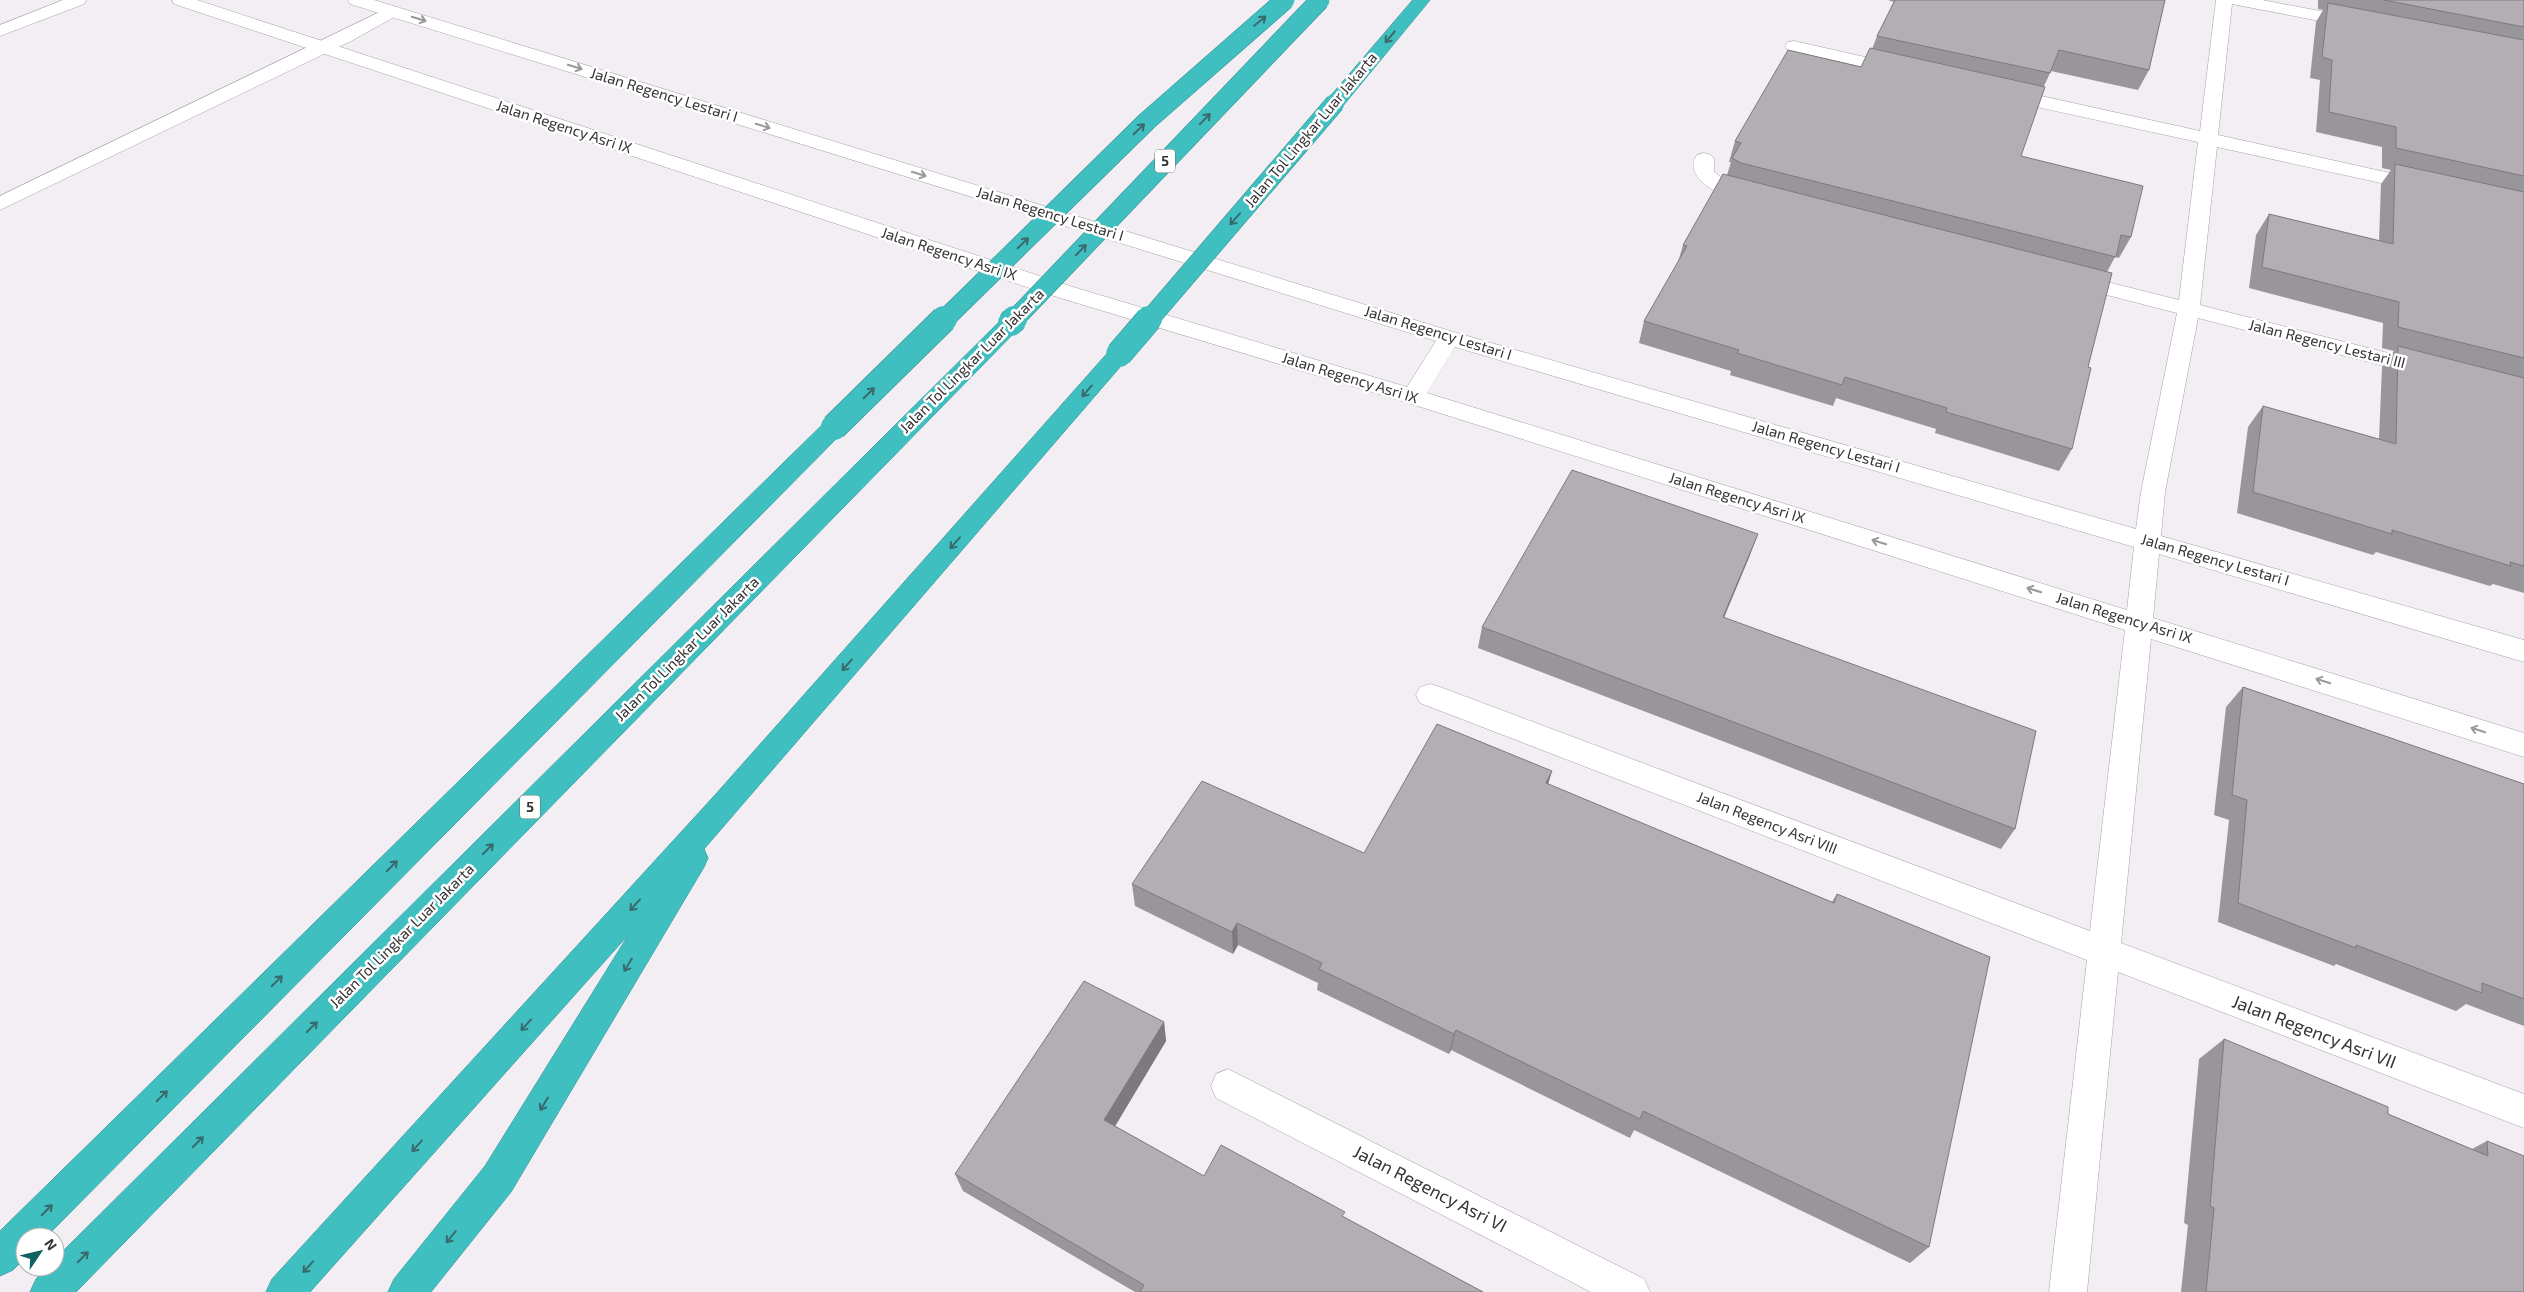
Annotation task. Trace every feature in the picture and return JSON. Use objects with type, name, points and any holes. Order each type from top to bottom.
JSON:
[{"type":"highway","points":[[0,1257],[834,427],[1147,121],[1285,0]]},
{"type":"highway","name":"Jalan Tol Lingkar Luar Jakarta","points":[[49,1292],[1011,323],[1320,0]]},
{"type":"highway","name":"Jalan Tol Lingkar Luar Jakarta","points":[[285,1292],[726,804],[1119,354],[1422,0]]},
{"type":"highway","points":[[407,1292],[498,1180],[726,804]]},
{"type":"street","points":[[0,31],[78,0]]},
{"type":"street","name":"Jalan Regency Asri IX","points":[[180,0],[1065,292],[1417,390],[2140,615],[2524,745]]},
{"type":"street","name":"Jalan Regency Lestari I","points":[[356,0],[386,15],[1446,342],[2148,549],[2524,651]]},
{"type":"street","points":[[2068,1292],[2153,492],[2189,309],[2224,0]]},
{"type":"street","points":[[2235,0],[2370,26]]},
{"type":"street","points":[[0,204],[386,15]]},
{"type":"street","points":[[1794,46],[1919,75]]},
{"type":"street","points":[[1986,90],[2438,189]]},
{"type":"street","points":[[1704,160],[1704,174],[1727,190],[1775,202]]},
{"type":"street","name":"Jalan Regency Lestari III","points":[[2054,274],[2447,375]]},
{"type":"street","points":[[1417,390],[1446,342]]},
{"type":"street","name":"Jalan Regency Asri VIII","points":[[1430,695],[2104,952]]},
{"type":"street","name":"Jalan Regency Asri VII","points":[[2104,952],[2524,1111]]},
{"type":"street","name":"Jalan Regency Asri VI","points":[[1228,1086],[1631,1292]]},
{"type":"building","points":[[1895,0],[2165,0],[2149,70],[2059,50],[2050,73],[1877,36]]},
{"type":"building","points":[[2384,0],[2524,0],[2524,27]]},
{"type":"building","points":[[2328,3],[2524,40],[2524,176],[2396,148],[2396,127],[2329,112],[2332,60],[2322,57]]},
{"type":"building","points":[[1870,48],[2045,87],[2021,156],[2143,186],[2131,237],[2121,235],[2116,257],[1741,163],[1732,158],[1741,143],[1735,141],[1788,50],[1861,67]]},
{"type":"building","points":[[2395,164],[2524,192],[2524,358],[2398,327],[2399,302],[2262,267],[2269,214],[2393,244]]},
{"type":"building","points":[[1723,174],[2112,273],[2088,367],[2091,368],[2072,449],[1946,412],[1947,408],[1845,377],[1842,385],[1737,353],[1739,350],[1644,321],[1687,246],[1683,245]]},
{"type":"building","points":[[2398,346],[2524,378],[2524,566],[2510,562],[2511,566],[2392,530],[2392,534],[2253,492],[2263,406],[2396,444]]},
{"type":"building","points":[[1572,470],[1758,534],[1723,617],[2036,731],[2015,829],[1482,627]]},
{"type":"building","points":[[2243,687],[2524,784],[2524,999],[2482,983],[2482,993],[2238,903],[2247,800],[2232,795]]},
{"type":"building","points":[[1437,724],[1552,771],[1546,783],[1834,903],[1837,894],[1990,957],[1929,1247],[1643,1111],[1640,1119],[1456,1030],[1454,1034],[1319,969],[1322,963],[1237,923],[1232,932],[1132,884],[1202,781],[1364,853]]},
{"type":"building","points":[[1084,981],[1164,1022],[1104,1120],[1204,1176],[1221,1145],[1345,1212],[1342,1216],[1483,1292],[1140,1292],[1144,1285],[955,1174]]},
{"type":"building","points":[[2224,1039],[2388,1107],[2388,1114],[2488,1156],[2487,1141],[2524,1156],[2524,1292],[2206,1292],[2214,1208],[2210,1206]]}]
